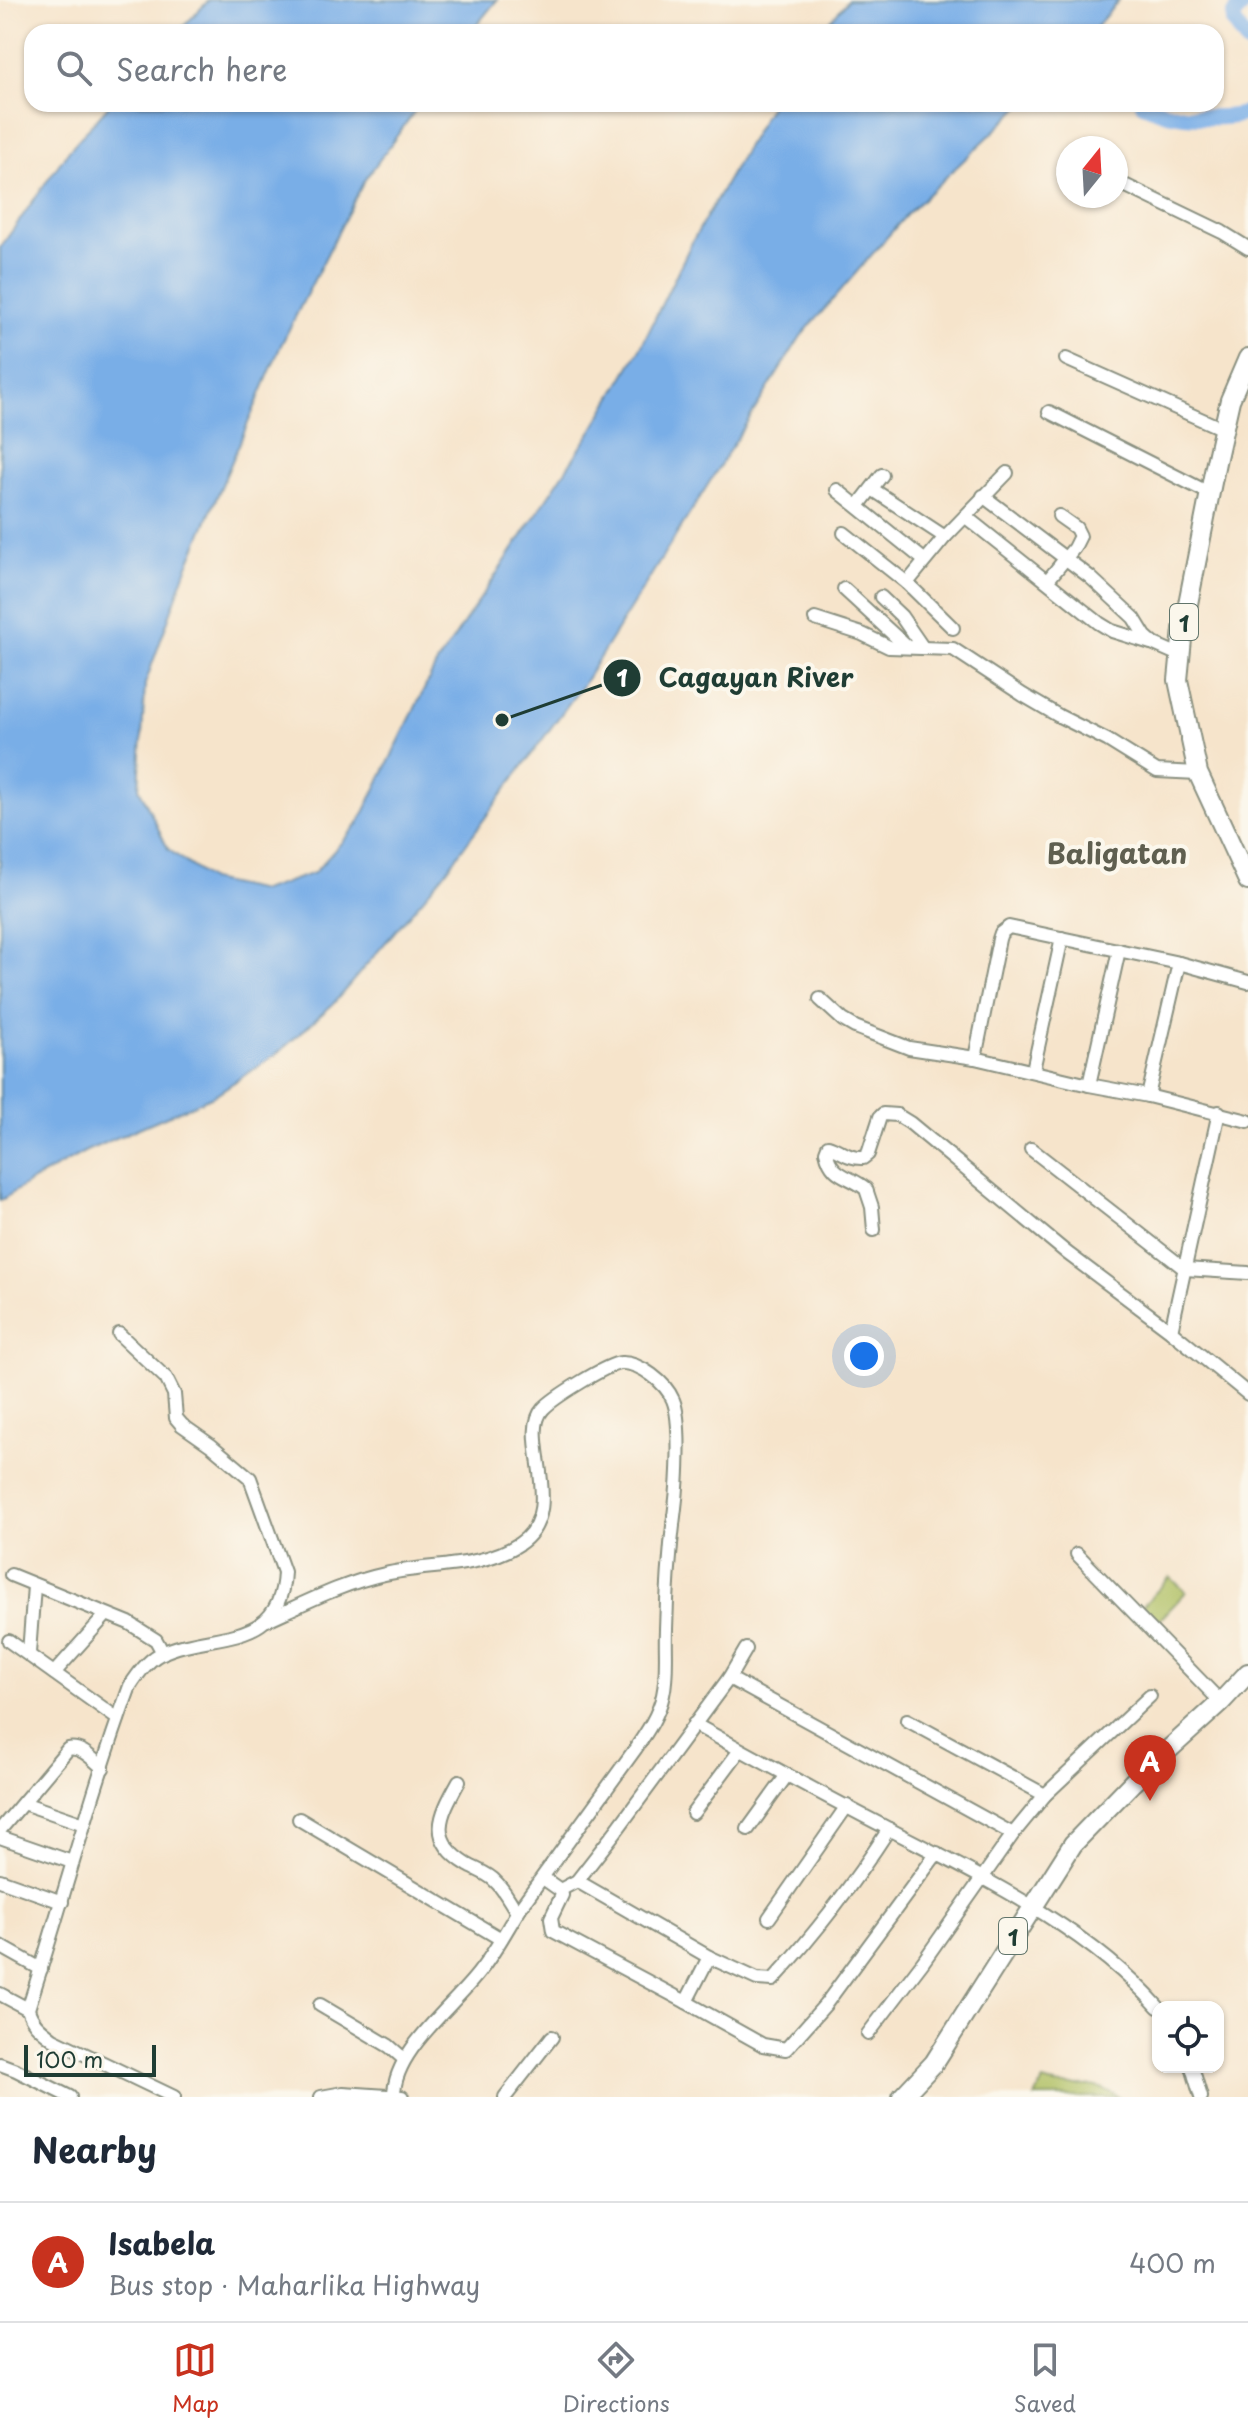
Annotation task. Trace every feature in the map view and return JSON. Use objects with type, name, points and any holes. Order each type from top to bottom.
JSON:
[{"type":"highway","name":"1","points":[[1248,358],[1230,400],[1209,493],[1179,655],[1178,680],[1198,773],[1248,881]]},
{"type":"highway","name":"1","points":[[902,2097],[934,2063],[1073,1844],[1248,1673]]},
{"type":"street","points":[[1128,187],[1222,232],[1248,248]]},
{"type":"street","points":[[1066,359],[1223,429]]},
{"type":"street","points":[[1049,412],[1209,493]]},
{"type":"street","points":[[907,583],[924,560],[1007,473]]},
{"type":"street","points":[[858,506],[882,475]]},
{"type":"street","points":[[872,489],[945,537]]},
{"type":"street","points":[[837,490],[924,560]]},
{"type":"street","points":[[983,496],[1090,577],[1134,618],[1154,644]]},
{"type":"street","points":[[1048,580],[1080,536],[1076,528],[1059,516]]},
{"type":"street","points":[[966,517],[1112,631],[1179,655]]},
{"type":"street","points":[[844,533],[907,583],[953,628]]},
{"type":"street","points":[[844,589],[907,647]]},
{"type":"street","points":[[881,597],[901,616],[923,648]]},
{"type":"street","points":[[815,619],[862,634],[889,647],[953,649],[1023,695],[1157,771],[1198,773]]},
{"type":"street","points":[[975,1058],[1001,933],[1009,927],[1179,963],[1248,982]]},
{"type":"street","points":[[1033,1070],[1062,938]]},
{"type":"street","points":[[1089,1085],[1119,950]]},
{"type":"street","points":[[1148,1096],[1179,963]]},
{"type":"street","points":[[820,999],[843,1020],[875,1037],[909,1048],[1033,1070],[1248,1121]]},
{"type":"street","points":[[1171,1331],[1219,1112]]},
{"type":"street","points":[[874,1230],[872,1207],[866,1189],[838,1174],[829,1162],[826,1149],[832,1147],[848,1157],[863,1158],[868,1154],[880,1117],[887,1113],[910,1123],[1067,1253],[1248,1394]]},
{"type":"street","points":[[1031,1149],[1185,1269],[1248,1273]]},
{"type":"street","points":[[119,1334],[166,1378],[174,1394],[176,1418],[182,1425],[250,1478],[284,1572],[284,1586],[267,1620]]},
{"type":"street","points":[[174,2097],[53,2039],[38,2028],[28,2009],[130,1686],[138,1674],[163,1653],[238,1634],[337,1588],[384,1574],[464,1562],[508,1551],[523,1542],[541,1515],[536,1423],[544,1407],[617,1363],[650,1374],[666,1389],[676,1408],[677,1445],[663,1697],[650,1727],[636,1748],[517,1912]]},
{"type":"street","points":[[1077,1554],[1221,1702]]},
{"type":"street","points":[[11,1575],[145,1632],[156,1640],[163,1653]]},
{"type":"street","points":[[29,1653],[34,1586]]},
{"type":"street","points":[[54,1673],[106,1615]]},
{"type":"street","points":[[9,1641],[118,1719]]},
{"type":"street","points":[[560,1890],[577,1881],[729,1678],[746,1649]]},
{"type":"street","points":[[729,1678],[1013,1834]]},
{"type":"street","points":[[868,2034],[1013,1834],[1045,1795],[1150,1696]]},
{"type":"street","points":[[907,1720],[1045,1795]]},
{"type":"street","points":[[694,1724],[937,1853],[1031,1907],[1083,1941],[1152,2001]]},
{"type":"street","points":[[0,1830],[68,1749],[76,1747],[103,1768]]},
{"type":"street","points":[[693,1813],[740,1750]]},
{"type":"street","points":[[748,1829],[787,1775]]},
{"type":"street","points":[[459,1781],[439,1827],[442,1839],[453,1854],[495,1880],[517,1912]]},
{"type":"street","points":[[23,1803],[84,1824]]},
{"type":"street","points":[[769,1918],[847,1806]]},
{"type":"street","points":[[299,1819],[501,1939]]},
{"type":"street","points":[[577,1881],[709,1957],[757,1979],[773,1980],[815,1934],[889,1829]]},
{"type":"street","points":[[0,1837],[72,1862]]},
{"type":"street","points":[[543,1878],[560,1890],[562,1899],[551,1918],[553,1931],[763,2045],[786,2049],[825,2005],[937,1853]]},
{"type":"street","points":[[0,1880],[62,1902]]},
{"type":"street","points":[[321,2097],[343,2093],[398,2096],[394,2086],[404,2059],[480,1971],[520,1908],[517,1912]]},
{"type":"street","points":[[0,1946],[41,1969]]},
{"type":"street","points":[[686,2002],[709,1957]]},
{"type":"street","points":[[0,1994],[28,2009]]},
{"type":"street","points":[[320,2005],[389,2046],[404,2059]]},
{"type":"street","points":[[505,2097],[552,2037]]},
{"type":"street","points":[[0,2064],[70,2097]]},
{"type":"street","points":[[1194,2073],[1201,2097]]},
{"type":"green space","points":[[1170,1577],[1186,1592],[1153,1627],[1137,1612]]},
{"type":"green space","points":[[1043,2082],[1098,2087],[1119,2097],[1035,2097]]},
{"type":"water","points":[[209,0],[497,0],[478,24],[186,24]]},
{"type":"water","points":[[848,0],[1119,0],[1099,24],[828,24]]},
{"type":"water","points":[[103,112],[414,112],[364,181],[281,345],[186,570],[145,684],[139,788],[168,849],[210,880],[262,891],[314,873],[359,823],[436,665],[593,429],[641,347],[692,242],[766,112],[1015,112],[908,213],[801,336],[583,684],[444,874],[333,1004],[278,1053],[213,1096],[86,1151],[0,1201],[0,248],[69,150]]},
{"type":"waterway","points":[[1248,0],[1234,14],[1234,22],[1248,43]]},
{"type":"waterway","points":[[1164,112],[1221,117],[1248,111]]},
{"type":"place","name":"Cagayan River","points":[[502,720]]},
{"type":"place","name":"Isabela","points":[[1150,1801]]},
{"type":"district","name":"Baligatan","points":[[1117,852]]}]
